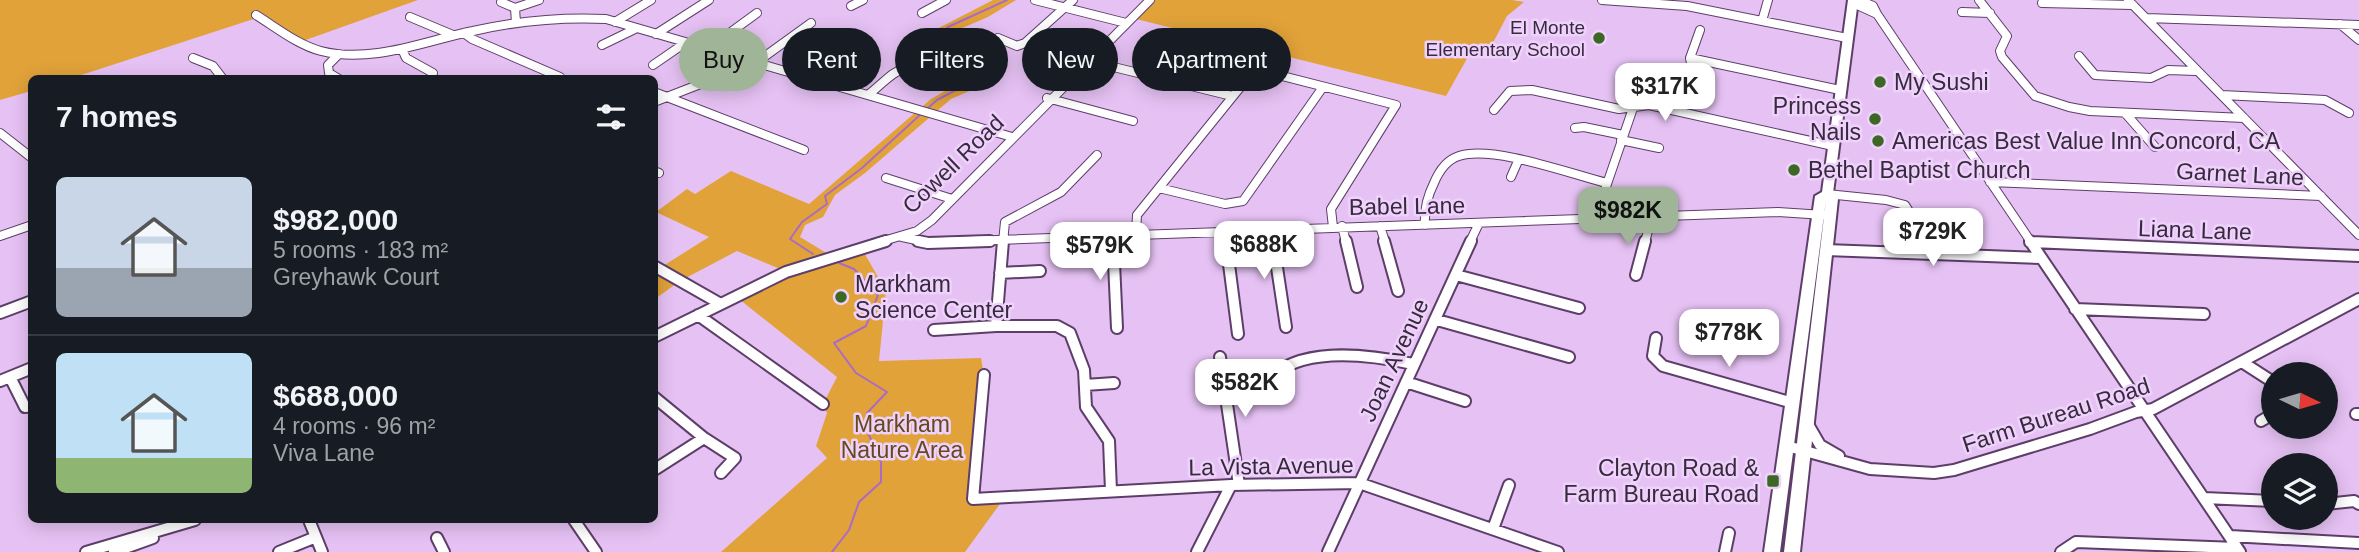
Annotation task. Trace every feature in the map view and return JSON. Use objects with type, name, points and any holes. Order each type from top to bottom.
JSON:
[{"type":"main road","points":[[1772,552],[1824,214],[1832,199],[1827,194],[1853,1]]},
{"type":"main road","points":[[1792,552],[1826,250],[1824,214]]},
{"type":"street","points":[[501,2],[515,8],[539,0]]},
{"type":"street","points":[[615,22],[651,0]]},
{"type":"street","points":[[656,34],[709,0]]},
{"type":"street","points":[[851,6],[863,0]]},
{"type":"street","points":[[922,13],[946,0]]},
{"type":"street","points":[[1035,0],[1123,22]]},
{"type":"street","points":[[1008,42],[1017,46],[1024,43],[1073,0]]},
{"type":"street","name":"Cowell Road","points":[[1117,28],[1141,0]]},
{"type":"street","name":"Cowell Road","points":[[1123,22],[1150,0]]},
{"type":"street","points":[[1602,0],[1687,6],[1847,38]]},
{"type":"street","points":[[1762,21],[1768,0]]},
{"type":"street","points":[[1979,0],[2007,36],[2000,51],[2002,57],[2035,96],[2079,109],[2244,118]]},
{"type":"street","points":[[1853,1],[1877,14],[2239,550]]},
{"type":"street","points":[[2042,3],[2130,3],[2359,235]]},
{"type":"street","points":[[515,8],[516,23]]},
{"type":"street","points":[[1962,12],[1990,13]]},
{"type":"street","points":[[736,28],[757,13]]},
{"type":"street","points":[[256,15],[319,50],[339,54],[402,49],[453,35],[516,23],[578,17],[615,22],[679,41]]},
{"type":"street","points":[[410,17],[453,35]]},
{"type":"street","points":[[2146,18],[2359,25]]},
{"type":"street","points":[[768,54],[811,23]]},
{"type":"street","points":[[2340,24],[2359,40]]},
{"type":"street","points":[[602,45],[635,29]]},
{"type":"street","points":[[1681,111],[1692,74],[1690,58],[1700,30]]},
{"type":"street","points":[[464,33],[472,39],[558,75]]},
{"type":"street","points":[[653,65],[679,47]]},
{"type":"street","points":[[402,49],[406,58],[433,73]]},
{"type":"street","points":[[334,75],[329,72],[328,65],[339,54]]},
{"type":"street","points":[[2079,56],[2095,75],[2151,78],[2168,70],[2196,71]]},
{"type":"street","points":[[192,58],[213,66],[220,75]]},
{"type":"street","points":[[1690,58],[1840,90]]},
{"type":"street","points":[[1136,234],[1137,215],[1255,69],[1395,105],[1331,209],[1357,287]]},
{"type":"street","points":[[869,95],[895,74]]},
{"type":"street","points":[[1595,219],[1644,76],[1687,86]]},
{"type":"street","points":[[1159,188],[1225,204],[1243,201],[1323,87]]},
{"type":"street","points":[[1494,110],[1510,91],[1520,89],[1619,108],[1649,105],[1833,146]]},
{"type":"street","points":[[658,101],[683,91]]},
{"type":"street","points":[[857,91],[1009,136]]},
{"type":"street","name":"Cowell Road","points":[[658,335],[786,272],[902,236],[932,220],[949,198],[1009,136],[1058,91]]},
{"type":"street","points":[[1213,91],[1232,96]]},
{"type":"street","points":[[658,93],[804,150]]},
{"type":"street","points":[[2222,96],[2325,100],[2349,113]]},
{"type":"street","points":[[1050,99],[1133,121]]},
{"type":"street","points":[[2125,113],[2155,147]]},
{"type":"street","points":[[1575,128],[1584,127],[1659,148]]},
{"type":"street","points":[[0,133],[4,142],[28,156]]},
{"type":"street","points":[[1425,225],[1423,212],[1437,173],[1446,163],[1461,155],[1485,153],[1607,183]]},
{"type":"street","points":[[996,326],[1005,222],[1061,192],[1097,155]]},
{"type":"street","points":[[1511,177],[1518,161]]},
{"type":"street","points":[[887,178],[949,198]]},
{"type":"street","name":"Garnet Lane","points":[[1990,182],[2321,197]]},
{"type":"street","points":[[1827,194],[1885,200],[1905,205],[1935,253]]},
{"type":"street","name":"Babel Lane","points":[[902,236],[928,243],[1337,227],[1644,219],[1778,212],[1824,214]]},
{"type":"street","points":[[1636,275],[1648,231],[1644,219]]},
{"type":"street","name":"Joan Avenue","points":[[1328,552],[1413,364],[1437,320],[1479,223]]},
{"type":"street","points":[[0,236],[28,226]]},
{"type":"street","points":[[1380,226],[1398,291]]},
{"type":"street","points":[[1225,231],[1238,334]]},
{"type":"street","points":[[1272,231],[1286,327]]},
{"type":"street","points":[[1113,235],[1117,328]]},
{"type":"street","name":"Liana Lane","points":[[2030,242],[2359,256]]},
{"type":"street","points":[[1826,250],[2041,258]]},
{"type":"street","points":[[658,268],[719,303]]},
{"type":"street","points":[[1000,273],[1040,271]]},
{"type":"street","points":[[1456,275],[1579,308]]},
{"type":"street","name":"Farm Bureau Road","points":[[1787,446],[1805,453],[1891,473],[1932,475],[2153,409],[2359,299]]},
{"type":"street","points":[[0,313],[28,302]]},
{"type":"street","points":[[2075,309],[2204,314]]},
{"type":"street","points":[[698,315],[823,404]]},
{"type":"street","points":[[1437,320],[1569,358]]},
{"type":"street","points":[[934,330],[1049,325],[1070,332],[1084,370],[1086,407],[1109,441],[1111,491]]},
{"type":"street","points":[[1657,338],[1653,356],[1663,366],[1793,403]]},
{"type":"street","points":[[1197,552],[1235,485],[1220,357]]},
{"type":"street","points":[[1273,374],[1285,365],[1303,359],[1389,358],[1413,364]]},
{"type":"street","points":[[2242,362],[2261,374]]},
{"type":"street","points":[[28,370],[5,379],[25,407],[28,407]]},
{"type":"street","name":"La Vista Avenue","points":[[984,375],[973,499],[1235,485],[1359,483],[1558,552]]},
{"type":"street","points":[[1406,382],[1465,401]]},
{"type":"street","points":[[1086,385],[1114,383]]},
{"type":"street","points":[[658,400],[704,438],[735,458],[721,472]]},
{"type":"street","points":[[1808,424],[1821,448],[1868,468]]},
{"type":"street","points":[[658,467],[704,438]]},
{"type":"street","points":[[1493,529],[1509,485]]},
{"type":"street","points":[[2204,498],[2261,500]]},
{"type":"street","points":[[2338,503],[2356,503]]},
{"type":"street","points":[[86,552],[186,523]]},
{"type":"street","points":[[310,523],[322,552]]},
{"type":"street","points":[[577,523],[596,552]]},
{"type":"street","points":[[114,552],[163,535],[175,527]]},
{"type":"street","points":[[1725,552],[1729,533]]},
{"type":"street","points":[[2230,536],[2359,543]]},
{"type":"street","points":[[279,552],[316,537]]},
{"type":"street","points":[[437,538],[443,552]]},
{"type":"street","points":[[2061,552],[2076,542],[2239,550]]},
{"type":"green space","points":[[0,0],[418,0],[300,42],[260,17],[81,75],[28,75],[28,92],[0,100]]},
{"type":"green space","name":"Markham Nature Area","points":[[993,0],[1016,0],[988,17],[962,28],[939,28]]},
{"type":"green space","points":[[1150,0],[1524,2],[1507,16],[1485,58],[1469,55],[1446,96],[1291,57],[1291,28],[1172,28],[1132,18]]},
{"type":"green space","name":"Markham Nature Area","points":[[945,91],[969,91],[951,99],[865,173],[835,195],[823,217],[805,225],[800,237],[833,257],[862,249],[886,291],[879,361],[981,358],[984,375],[973,498],[1005,497],[965,552],[721,552],[827,458],[816,446],[827,413],[823,404],[837,377],[734,295],[785,271],[737,251],[680,281],[658,297],[658,269],[709,237],[658,213],[658,211],[687,189],[695,194],[731,171],[809,204],[931,99]]},
{"type":"waterway","points":[[928,108],[937,100],[988,73],[939,36],[948,27],[1007,0]]},
{"type":"waterway","points":[[813,254],[790,239],[802,222],[827,204],[825,196],[862,168],[921,114]]},
{"type":"waterway","points":[[832,552],[849,530],[859,502],[881,482],[881,462],[865,426],[867,413],[887,392],[856,373],[834,343],[866,326],[878,295],[854,269],[839,263]]},
{"type":"place","name":"El Monte Elementary School","points":[[1599,38]]},
{"type":"place","name":"My Sushi","points":[[1880,82]]},
{"type":"place","name":"Princess Nails","points":[[1875,119]]},
{"type":"place","name":"Americas Best Value Inn Concord, CA","points":[[1878,141]]},
{"type":"place","name":"Bethel Baptist Church","points":[[1794,170]]},
{"type":"place","name":"Markham Science Center","points":[[841,297]]},
{"type":"place","name":"Clayton Road & Farm Bureau Road","points":[[1773,481]]}]
